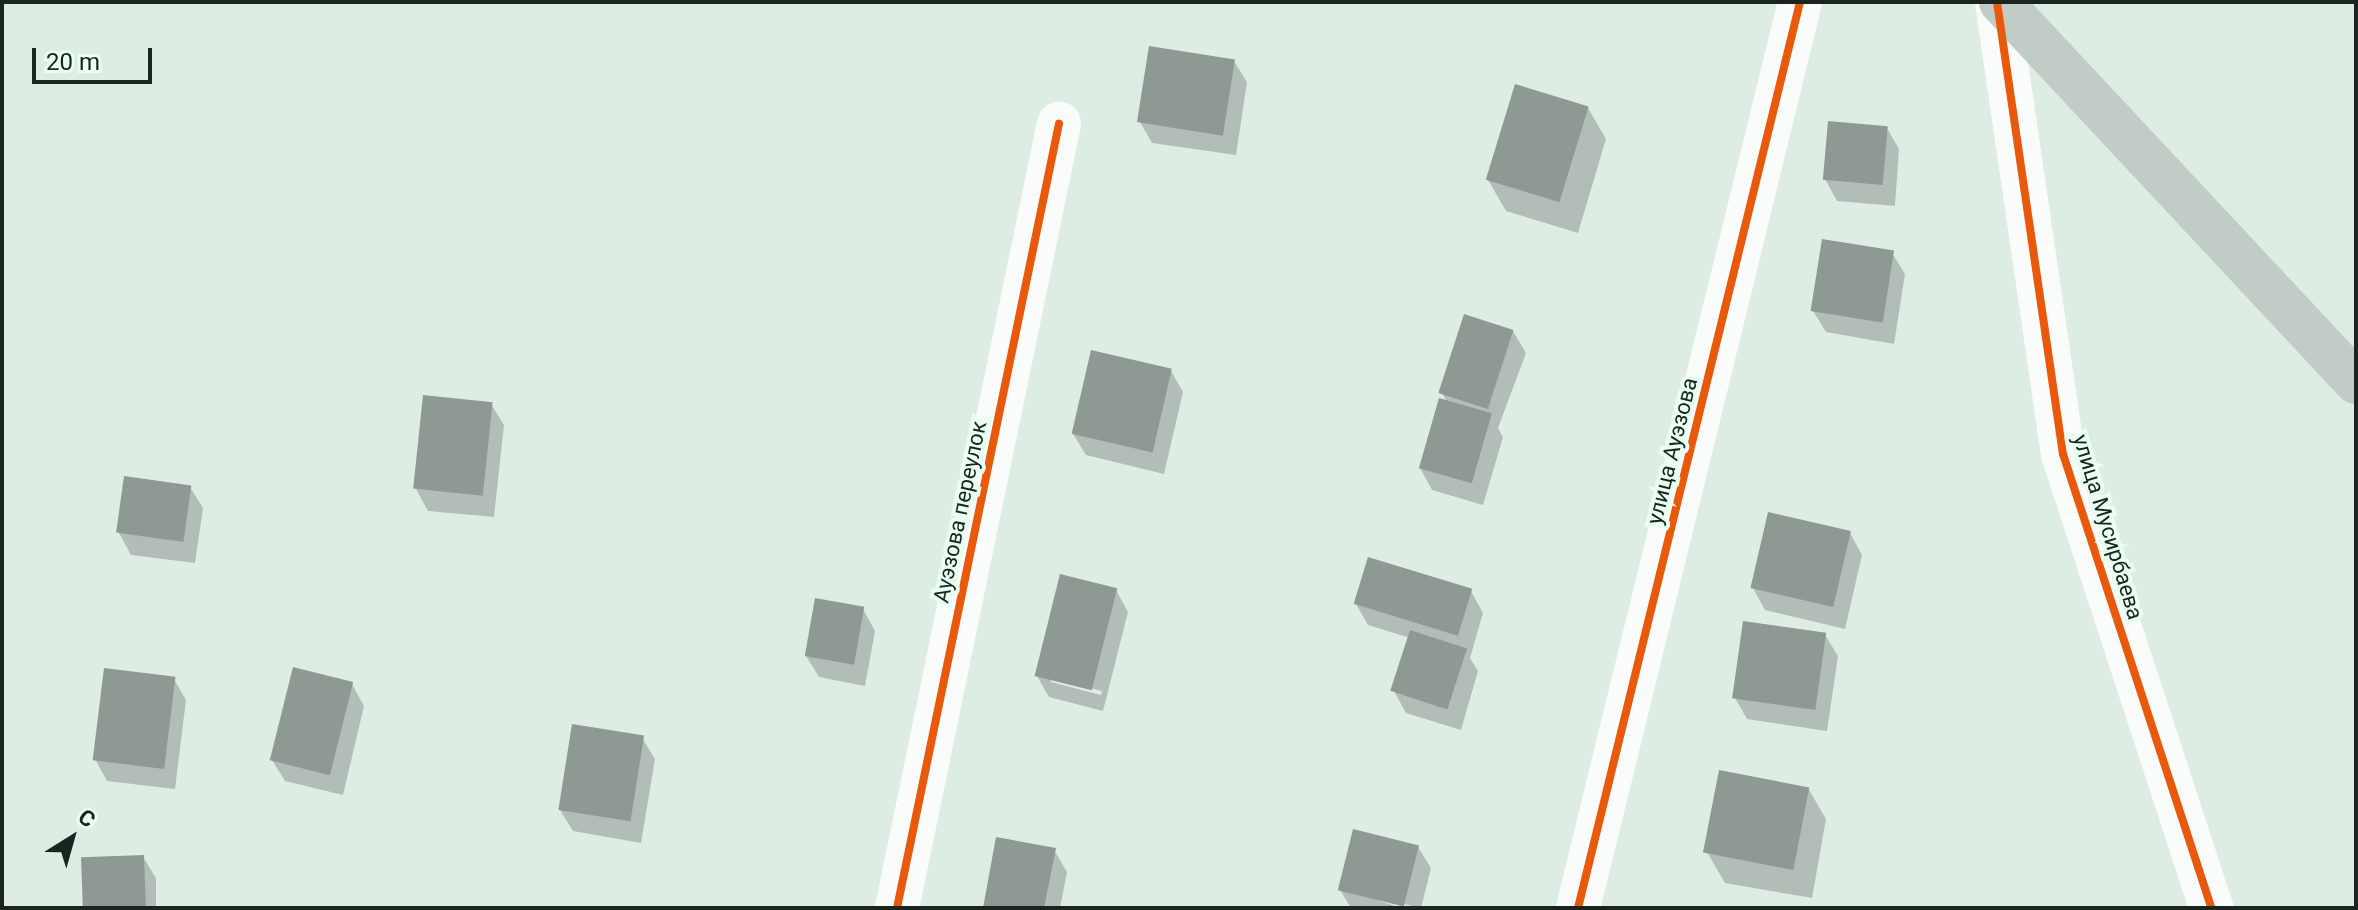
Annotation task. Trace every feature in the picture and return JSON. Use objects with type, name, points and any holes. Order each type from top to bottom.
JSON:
[{"type":"main road","points":[[1999,2],[2356,382]]},
{"type":"street","name":"улица Ауэзова","points":[[1578,908],[1800,2]]},
{"type":"street","name":"улица Мусирбаева","points":[[1999,2],[2063,454],[2211,908]]},
{"type":"street","name":"Ауэзова переулок","points":[[897,908],[1059,124]]},
{"type":"building","points":[[1149,46],[1235,60],[1223,136],[1137,122]]},
{"type":"building","points":[[1515,84],[1589,107],[1559,202],[1486,180]]},
{"type":"building","points":[[1828,121],[1888,126],[1883,185],[1823,180]]},
{"type":"building","points":[[1822,239],[1894,250],[1883,323],[1811,311]]},
{"type":"building","points":[[1464,314],[1513,330],[1488,409],[1438,393]]},
{"type":"building","points":[[1091,350],[1172,369],[1153,452],[1072,434]]},
{"type":"building","points":[[423,395],[493,402],[483,496],[413,488]]},
{"type":"building","points":[[1439,398],[1492,413],[1472,483],[1419,468]]},
{"type":"building","points":[[124,476],[191,485],[183,542],[116,532]]},
{"type":"building","points":[[1768,512],[1851,531],[1833,607],[1750,588]]},
{"type":"building","points":[[1368,557],[1472,589],[1458,636],[1354,604]]},
{"type":"building","points":[[1060,574],[1117,588],[1092,690],[1035,676]]},
{"type":"building","points":[[815,598],[864,607],[854,665],[805,656]]},
{"type":"building","points":[[1743,621],[1826,633],[1815,710],[1732,698]]},
{"type":"building","points":[[1410,630],[1467,649],[1447,709],[1390,691]]},
{"type":"building","points":[[293,667],[353,682],[330,775],[270,760]]},
{"type":"building","points":[[104,668],[175,677],[164,769],[93,760]]},
{"type":"building","points":[[572,724],[644,735],[630,821],[558,810]]},
{"type":"building","points":[[1719,770],[1809,788],[1793,870],[1703,852]]},
{"type":"building","points":[[1353,829],[1419,845],[1404,907],[1338,890]]},
{"type":"building","points":[[996,837],[1056,848],[1044,908],[983,908]]},
{"type":"building","points":[[144,855],[146,908],[83,908],[81,857]]},
{"type":"cycle path","points":[[1578,908],[1800,2]]},
{"type":"cycle path","points":[[1997,2],[2063,454],[2211,908]]},
{"type":"cycle path","points":[[897,908],[1059,124]]}]
